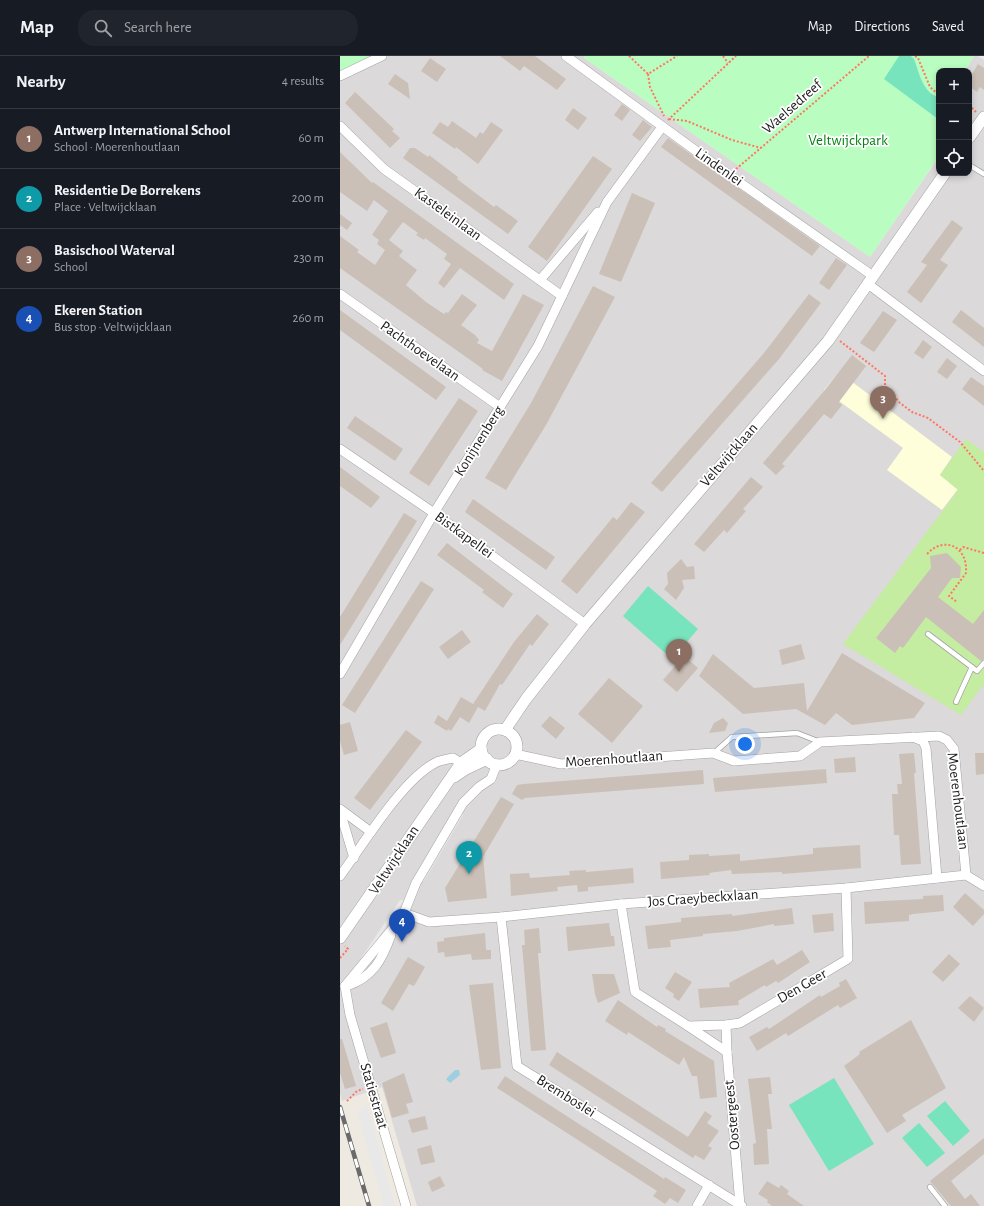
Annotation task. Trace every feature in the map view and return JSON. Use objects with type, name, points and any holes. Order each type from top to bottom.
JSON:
[{"type":"street","points":[[340,76],[382,56]]},
{"type":"street","name":"Lindenlei","points":[[566,56],[666,122],[730,175],[870,280],[984,370]]},
{"type":"street","points":[[972,134],[984,117]]},
{"type":"street","name":"Konijnenberg","points":[[540,280],[607,202],[666,122]]},
{"type":"street","name":"Kasteleinlaan","points":[[340,126],[384,169],[562,296]]},
{"type":"street","name":"Veltwijcklaan","points":[[505,730],[526,699],[585,624],[832,335],[943,176]]},
{"type":"street","name":"Konijnenberg","points":[[340,674],[434,512],[538,346],[607,202]]},
{"type":"street","name":"Pachthoevelaan","points":[[340,294],[500,407]]},
{"type":"street","name":"Bistkapellei","points":[[340,449],[344,450],[434,512],[585,624]]},
{"type":"street","points":[[499,729],[505,730],[514,738],[517,746],[515,754],[510,761],[497,764],[484,754],[482,741],[487,734],[499,729]]},
{"type":"street","name":"Moerenhoutlaan","points":[[515,754],[545,762],[561,764],[713,753],[734,761],[800,756],[820,742],[912,736],[939,736],[947,740],[954,749],[966,874]]},
{"type":"street","name":"Moerenhoutlaan","points":[[912,736],[923,741],[926,748],[937,878]]},
{"type":"street","name":"Veltwijcklaan","points":[[340,938],[461,763],[484,754]]},
{"type":"street","name":"Veltwijcklaan","points":[[448,781],[466,769],[484,754]]},
{"type":"street","points":[[340,876],[371,832],[405,789],[423,770],[436,762],[453,758],[461,763]]},
{"type":"street","name":"Veltwijcklaan","points":[[343,983],[360,981],[378,964],[394,927],[404,913],[416,883],[463,803],[479,787],[491,779],[497,764]]},
{"type":"street","points":[[340,810],[371,832]]},
{"type":"street","points":[[340,810],[354,858]]},
{"type":"street","points":[[966,874],[984,886]]},
{"type":"street","name":"Jos Craeybeckxlaan","points":[[404,913],[429,922],[501,917],[621,904],[846,888],[966,874]]},
{"type":"street","name":"Den Geer","points":[[688,1026],[740,1023],[848,959],[846,888]]},
{"type":"street","points":[[621,904],[635,992],[727,1052]]},
{"type":"street","name":"Bremboslei","points":[[501,917],[517,1066],[741,1205]]},
{"type":"street","name":"Statiestraat","points":[[343,983],[350,1015],[406,1206]]},
{"type":"street","name":"Oostergeest","points":[[726,1025],[727,1052],[741,1205]]},
{"type":"street","points":[[696,1206],[709,1185]]},
{"type":"lane","points":[[972,167],[984,174]]},
{"type":"lane","points":[[928,634],[978,671],[984,663]]},
{"type":"lane","points":[[956,702],[972,667]]},
{"type":"lane","name":"Moerenhoutlaan","points":[[713,753],[732,737],[797,732],[820,742]]},
{"type":"lane","points":[[930,1187],[945,1206]]},
{"type":"path","points":[[629,56],[648,74],[655,99],[666,122]]},
{"type":"path","points":[[648,74],[677,56]]},
{"type":"path","points":[[723,56],[728,63]]},
{"type":"path","points":[[666,122],[736,56]]},
{"type":"path","name":"Waelsedreef","points":[[730,175],[869,56]]},
{"type":"path","points":[[915,56],[918,58],[930,87],[936,92]]},
{"type":"path","points":[[666,122],[687,121],[732,140],[761,148]]},
{"type":"path","points":[[832,335],[885,376],[885,386],[900,403],[912,412],[928,418],[960,442],[984,471]]},
{"type":"path","points":[[926,554],[932,548],[945,544],[956,547],[960,550],[966,573],[949,596],[957,602]]},
{"type":"path","points":[[960,550],[963,547],[984,553]]},
{"type":"path","points":[[340,958],[348,949]]},
{"type":"path","points":[[347,1101],[357,1091],[372,1086]]},
{"type":"shaded area","points":[[376,56],[584,56],[584,58],[870,257],[936,161],[936,176],[972,176],[972,68],[967,68],[974,56],[978,56],[984,60],[984,1206],[417,1206],[382,1087],[342,1101],[340,1093],[340,73]]},
{"type":"shaded area","points":[[839,372],[952,457],[940,475],[958,489],[942,510],[887,470],[903,448],[824,390]]},
{"type":"shaded area","points":[[462,812],[463,815],[424,881],[420,881]]},
{"type":"shaded area","points":[[400,900],[404,900],[362,962],[361,958]]},
{"type":"shaded area","points":[[367,1105],[395,1206],[384,1206],[357,1112]]},
{"type":"green space","points":[[340,56],[376,56],[340,73]]},
{"type":"green space","name":"Veltwijckpark","points":[[584,56],[974,56],[967,68],[936,68],[936,160],[870,257],[584,58]]},
{"type":"green space","points":[[899,56],[911,56],[914,59],[925,87],[929,92],[936,96],[936,118],[884,79]]},
{"type":"green space","points":[[966,439],[984,452],[984,684],[961,715],[843,644],[958,490],[940,475]]},
{"type":"green space","points":[[648,586],[698,629],[672,659],[623,616]]},
{"type":"green space","points":[[834,1078],[874,1144],[829,1171],[789,1105]]},
{"type":"green space","points":[[945,1101],[970,1131],[953,1146],[927,1116]]},
{"type":"green space","points":[[919,1123],[945,1153],[927,1167],[902,1138]]},
{"type":"water","points":[[455,1070],[459,1070],[460,1075],[450,1083],[446,1079]]},
{"type":"building","points":[[500,56],[535,56],[566,79],[557,90],[524,66],[520,71]]},
{"type":"building","points":[[430,58],[446,69],[437,82],[421,71]]},
{"type":"building","points":[[978,64],[984,68],[984,90],[980,87],[977,92],[972,88],[972,74]]},
{"type":"building","points":[[395,74],[408,83],[410,99],[388,84]]},
{"type":"building","points":[[355,92],[394,129],[392,131],[400,138],[390,148],[345,103]]},
{"type":"building","points":[[622,104],[630,110],[622,121],[614,115]]},
{"type":"building","points":[[573,108],[587,118],[578,130],[565,120]]},
{"type":"building","points":[[643,120],[652,127],[640,141],[632,135]]},
{"type":"building","points":[[452,121],[476,138],[480,132],[483,134],[491,122],[503,130],[478,164],[456,147],[455,149],[432,133],[440,122],[448,127]]},
{"type":"building","points":[[668,138],[820,246],[812,256],[661,147]]},
{"type":"building","points":[[410,148],[415,148],[428,157],[429,155],[458,177],[457,179],[494,207],[496,205],[518,221],[508,234],[403,158]]},
{"type":"building","points":[[340,152],[372,183],[373,182],[514,284],[504,300],[460,268],[444,288],[438,283],[451,264],[444,259],[447,254],[425,238],[424,240],[416,235],[418,233],[403,222],[389,240],[403,251],[399,256],[417,270],[406,285],[426,302],[444,314],[446,312],[448,313],[462,294],[477,305],[461,325],[475,335],[479,340],[477,343],[492,351],[523,294],[544,305],[502,381],[482,370],[483,369],[340,268],[340,236],[359,250],[357,252],[375,265],[385,250],[377,244],[379,240],[372,235],[388,211],[374,200],[367,211],[340,192]]},
{"type":"building","points":[[593,156],[612,169],[547,261],[528,247]]},
{"type":"building","points":[[632,193],[655,203],[621,282],[599,274]]},
{"type":"building","points":[[340,214],[352,223],[347,230],[340,225]]},
{"type":"building","points":[[952,220],[963,228],[940,260],[948,265],[921,303],[907,292],[927,265],[921,262]]},
{"type":"building","points":[[836,258],[847,265],[829,290],[819,283]]},
{"type":"building","points":[[593,286],[615,297],[546,425],[506,490],[485,478],[531,403]]},
{"type":"building","points":[[809,294],[821,303],[779,359],[662,492],[651,483],[764,353]]},
{"type":"building","points":[[340,310],[446,387],[436,400],[340,330]]},
{"type":"building","points":[[961,310],[984,328],[984,347],[952,322]]},
{"type":"building","points":[[883,311],[897,320],[874,352],[860,343]]},
{"type":"building","points":[[923,340],[932,347],[923,359],[914,353]]},
{"type":"building","points":[[852,355],[866,366],[839,402],[842,405],[831,419],[824,414],[782,464],[785,466],[776,475],[763,463],[824,391]]},
{"type":"building","points":[[947,358],[957,366],[947,379],[937,372]]},
{"type":"building","points":[[971,377],[984,386],[984,406],[962,389]]},
{"type":"building","points":[[459,398],[478,411],[429,486],[409,473]]},
{"type":"building","points":[[355,416],[403,449],[395,461],[347,428]]},
{"type":"building","points":[[340,467],[380,497],[371,508],[340,486]]},
{"type":"building","points":[[751,477],[763,487],[743,509],[746,511],[727,533],[724,530],[704,552],[694,544]]},
{"type":"building","points":[[473,499],[555,557],[546,570],[465,512]]},
{"type":"building","points":[[631,502],[645,512],[577,594],[561,581],[613,517],[617,520]]},
{"type":"building","points":[[404,513],[417,521],[340,645],[340,617]]},
{"type":"building","points":[[447,543],[513,594],[503,608],[482,592],[484,590],[437,555]]},
{"type":"building","points":[[947,553],[961,567],[960,578],[952,578],[938,597],[973,624],[984,610],[984,659],[981,661],[926,617],[903,648],[900,646],[895,653],[876,638],[931,568],[930,556]]},
{"type":"building","points":[[681,559],[687,567],[694,566],[695,579],[682,580],[684,588],[676,600],[664,589],[668,584],[667,573]]},
{"type":"building","points":[[421,581],[434,589],[355,713],[342,705]]},
{"type":"building","points":[[537,614],[549,624],[532,646],[530,644],[502,685],[500,684],[485,711],[478,707],[469,723],[460,717],[451,731],[448,729],[447,731],[434,723],[438,715],[447,721],[461,697],[473,704],[514,642]]},
{"type":"building","points":[[462,630],[471,642],[448,659],[439,647]]},
{"type":"building","points":[[801,644],[805,659],[782,665],[779,650]]},
{"type":"building","points":[[842,653],[925,703],[914,718],[852,725],[836,713],[825,725],[796,709],[743,714],[699,676],[713,654],[754,688],[804,683],[807,711]]},
{"type":"building","points":[[684,656],[698,668],[677,692],[663,680]]},
{"type":"building","points":[[609,678],[643,706],[612,743],[578,714]]},
{"type":"building","points":[[550,716],[565,728],[556,739],[541,726]]},
{"type":"building","points":[[723,718],[728,723],[725,731],[709,733],[714,723]]},
{"type":"building","points":[[350,722],[358,751],[344,755],[340,741],[340,725]]},
{"type":"building","points":[[406,730],[422,742],[370,810],[354,798]]},
{"type":"building","points":[[914,753],[916,773],[914,773],[921,864],[901,865],[899,835],[894,835],[892,794],[898,794],[897,784],[902,784],[899,754]]},
{"type":"building","points":[[975,753],[984,753],[984,774],[976,775]]},
{"type":"building","points":[[855,757],[856,772],[835,773],[834,759]]},
{"type":"building","points":[[826,769],[827,783],[715,792],[713,778]]},
{"type":"building","points":[[703,770],[704,784],[525,798],[522,800],[512,794],[517,785],[524,784]]},
{"type":"building","points":[[501,797],[514,804],[483,857],[487,898],[448,902],[445,888]]},
{"type":"building","points":[[860,845],[861,868],[782,874],[782,872],[732,874],[731,870],[709,873],[710,875],[661,879],[660,862],[689,860],[689,855],[709,854],[709,856],[740,854],[740,861],[813,854],[813,848]]},
{"type":"building","points":[[633,868],[634,883],[588,887],[588,891],[578,892],[577,885],[557,887],[558,891],[511,896],[510,874],[529,873],[530,878],[570,875],[569,871],[586,870],[586,872]]},
{"type":"building","points":[[965,893],[984,910],[984,914],[973,926],[953,907]]},
{"type":"building","points":[[943,895],[944,911],[909,915],[909,921],[865,924],[864,902],[923,899],[923,896]]},
{"type":"building","points":[[792,908],[794,924],[774,926],[774,924],[737,931],[703,934],[703,936],[670,940],[671,947],[648,949],[645,926],[681,922],[681,918],[732,914],[732,916]]},
{"type":"building","points":[[833,913],[834,931],[814,933],[812,915]]},
{"type":"building","points":[[609,923],[611,936],[614,936],[615,946],[568,951],[566,927]]},
{"type":"building","points":[[539,928],[541,953],[538,953],[546,1050],[531,1051],[522,945],[525,945],[524,930]]},
{"type":"building","points":[[485,933],[486,950],[491,950],[491,959],[472,960],[471,954],[445,957],[444,952],[438,953],[437,942],[444,941],[444,938]]},
{"type":"building","points":[[802,950],[810,962],[778,983],[776,981],[766,987],[765,985],[738,1001],[739,1005],[700,1008],[698,989],[730,987],[729,983],[773,959],[777,965]]},
{"type":"building","points":[[949,954],[960,964],[943,982],[932,972]]},
{"type":"building","points":[[408,957],[425,967],[414,986],[409,984],[393,1011],[381,1003]]},
{"type":"building","points":[[675,972],[692,982],[679,1001],[673,997],[674,994],[665,988]]},
{"type":"building","points":[[592,974],[614,974],[620,993],[598,1003]]},
{"type":"building","points":[[846,979],[857,998],[840,1008],[838,1005],[788,1036],[786,1033],[757,1051],[749,1037],[767,1027],[769,1029],[820,995],[821,997],[840,986],[839,983]]},
{"type":"building","points":[[493,983],[501,1068],[481,1070],[469,985]]},
{"type":"building","points":[[970,996],[984,1008],[974,1022],[958,1008]]},
{"type":"building","points":[[618,1000],[657,1027],[658,1025],[666,1029],[665,1031],[714,1061],[717,1097],[700,1099],[697,1076],[692,1076],[684,1057],[679,1065],[628,1032],[627,1035],[605,1021]]},
{"type":"building","points":[[911,1020],[946,1088],[902,1115],[906,1121],[887,1133],[844,1066],[860,1054],[859,1052]]},
{"type":"building","points":[[387,1022],[396,1053],[381,1058],[370,1028]]},
{"type":"building","points":[[340,1039],[342,1039],[356,1086],[345,1089],[340,1073]]},
{"type":"building","points":[[557,1052],[688,1137],[705,1111],[712,1116],[707,1123],[719,1131],[708,1146],[712,1148],[704,1160],[695,1155],[693,1158],[549,1065]]},
{"type":"building","points":[[404,1073],[413,1102],[406,1104],[409,1113],[392,1118],[382,1083]]},
{"type":"building","points":[[505,1076],[664,1179],[665,1177],[686,1190],[678,1203],[670,1198],[665,1204],[653,1196],[657,1191],[497,1088]]},
{"type":"building","points":[[770,1077],[772,1094],[768,1094],[772,1129],[767,1129],[769,1164],[754,1165],[753,1144],[756,1143],[748,1079]]},
{"type":"building","points":[[425,1116],[428,1129],[412,1133],[408,1120]]},
{"type":"building","points":[[984,1138],[984,1154],[951,1181],[965,1199],[971,1194],[980,1206],[951,1206],[930,1181]]},
{"type":"building","points":[[431,1145],[435,1162],[421,1165],[417,1149]]},
{"type":"building","points":[[440,1176],[445,1186],[432,1192],[428,1182]]},
{"type":"building","points":[[767,1181],[779,1188],[781,1185],[789,1191],[787,1194],[804,1206],[772,1206],[767,1202],[768,1200],[758,1194]]},
{"type":"railway","points":[[340,1107],[369,1206]]},
{"type":"place","name":"Basischool Waterval","points":[[883,419]]},
{"type":"place","name":"Antwerp International School","points":[[679,672]]},
{"type":"place","name":"Residentie De Borrekens","points":[[469,874]]},
{"type":"place","name":"Ekeren Station","points":[[402,942]]}]
